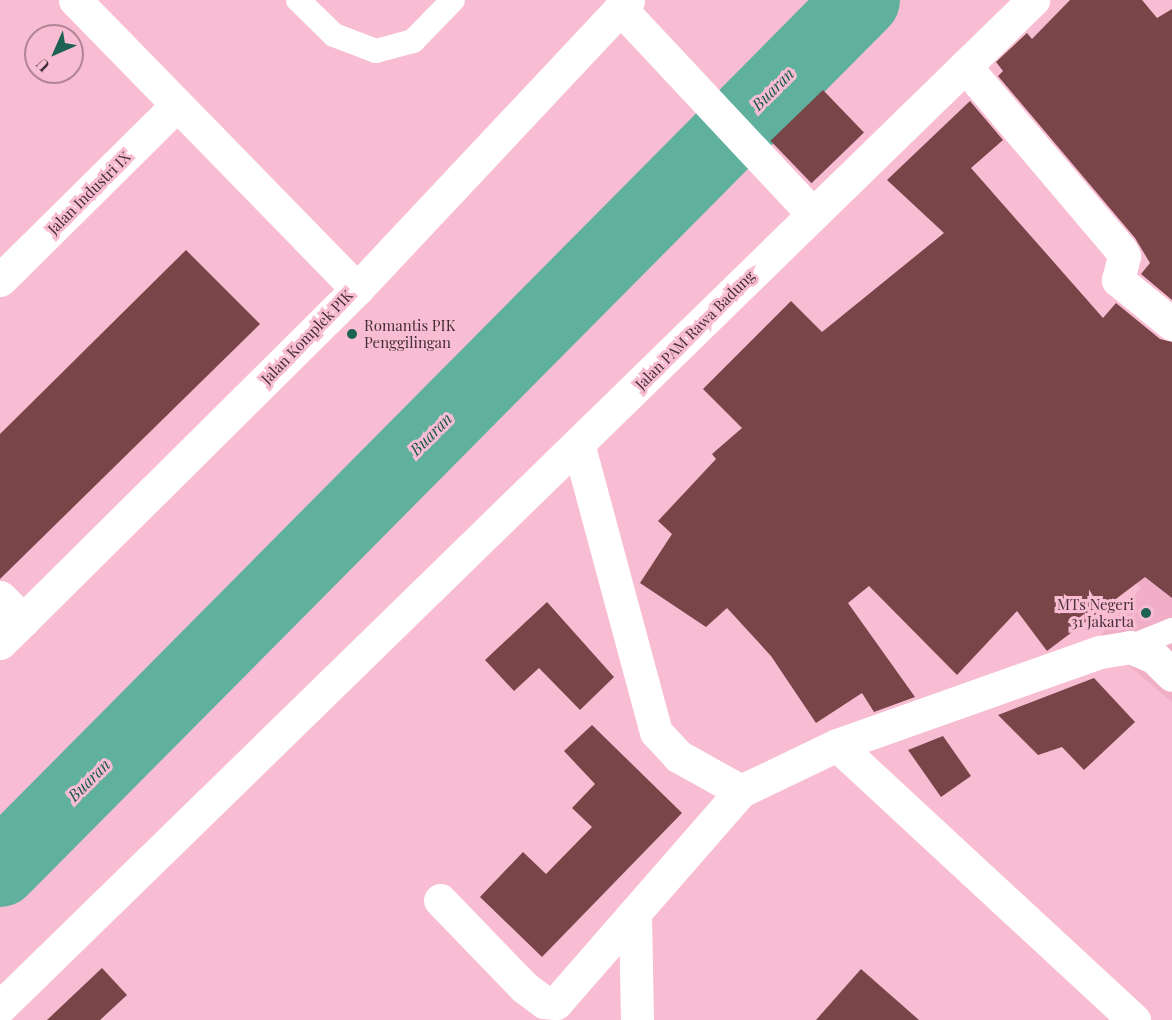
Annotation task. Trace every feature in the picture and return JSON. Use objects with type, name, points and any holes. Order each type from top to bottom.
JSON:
[{"type":"street","name":"Jalan Komplek PIK","points":[[11,632],[357,289],[75,0]]},
{"type":"street","name":"Jalan PAM Rawa Badung","points":[[0,1007],[191,816],[579,447],[804,205],[965,66],[1033,0]]},
{"type":"street","points":[[357,289],[626,10],[804,205]]},
{"type":"street","points":[[965,66],[1121,250],[1124,256],[1118,280],[1172,324]]},
{"type":"street","name":"Jalan Industri IX","points":[[0,280],[177,105]]},
{"type":"street","points":[[579,447],[656,732],[678,756],[741,791]]},
{"type":"street","points":[[0,597],[11,632]]},
{"type":"street","points":[[441,900],[524,987],[544,1002],[556,1003],[635,916],[741,791],[837,745],[1100,652],[1130,647],[1154,657],[1172,675]]},
{"type":"street","points":[[837,745],[1134,1020]]},
{"type":"street","points":[[635,916],[637,1020]]},
{"type":"lane","points":[[298,0],[334,35],[376,51],[414,41],[453,0]]},
{"type":"lane","points":[[1130,647],[1172,630]]},
{"type":"shaded area","name":"MTs Negeri 31 Jakarta","points":[[1172,519],[1172,702],[1097,639],[1141,588],[1125,574]]},
{"type":"building","points":[[1070,0],[1142,0],[1157,18],[1172,9],[1172,300],[1141,274],[1150,263],[1135,238],[998,76],[1003,71],[996,62],[1027,33],[1032,39]]},
{"type":"building","points":[[823,90],[864,132],[811,183],[770,141]]},
{"type":"building","points":[[970,101],[1003,140],[971,168],[1103,318],[1116,303],[1160,339],[1172,342],[1172,598],[1145,577],[1047,651],[1017,611],[957,675],[869,586],[848,603],[915,697],[874,712],[862,693],[816,723],[771,656],[727,608],[706,627],[640,583],[672,534],[658,521],[716,459],[712,454],[742,428],[703,389],[791,301],[822,332],[944,233],[887,180]]},
{"type":"building","points":[[186,250],[260,324],[0,579],[0,434]]},
{"type":"building","points":[[547,602],[614,677],[580,710],[539,668],[514,691],[485,660]]},
{"type":"building","points":[[1094,678],[1135,722],[1084,770],[1062,747],[1038,755],[998,715]]},
{"type":"building","points":[[592,725],[682,813],[542,957],[480,897],[523,852],[546,874],[592,827],[572,808],[595,784],[564,751]]},
{"type":"building","points":[[943,736],[971,776],[941,797],[908,750]]},
{"type":"building","points":[[102,968],[127,995],[100,1020],[47,1020]]},
{"type":"building","points":[[861,969],[919,1020],[816,1020]]},
{"type":"waterway","name":"Buaran","points":[[0,869],[862,0]]},
{"type":"place","name":"Romantis PIK Penggilingan","points":[[352,334]]},
{"type":"place","name":"MTs Negeri 31 Jakarta","points":[[1146,613]]}]
